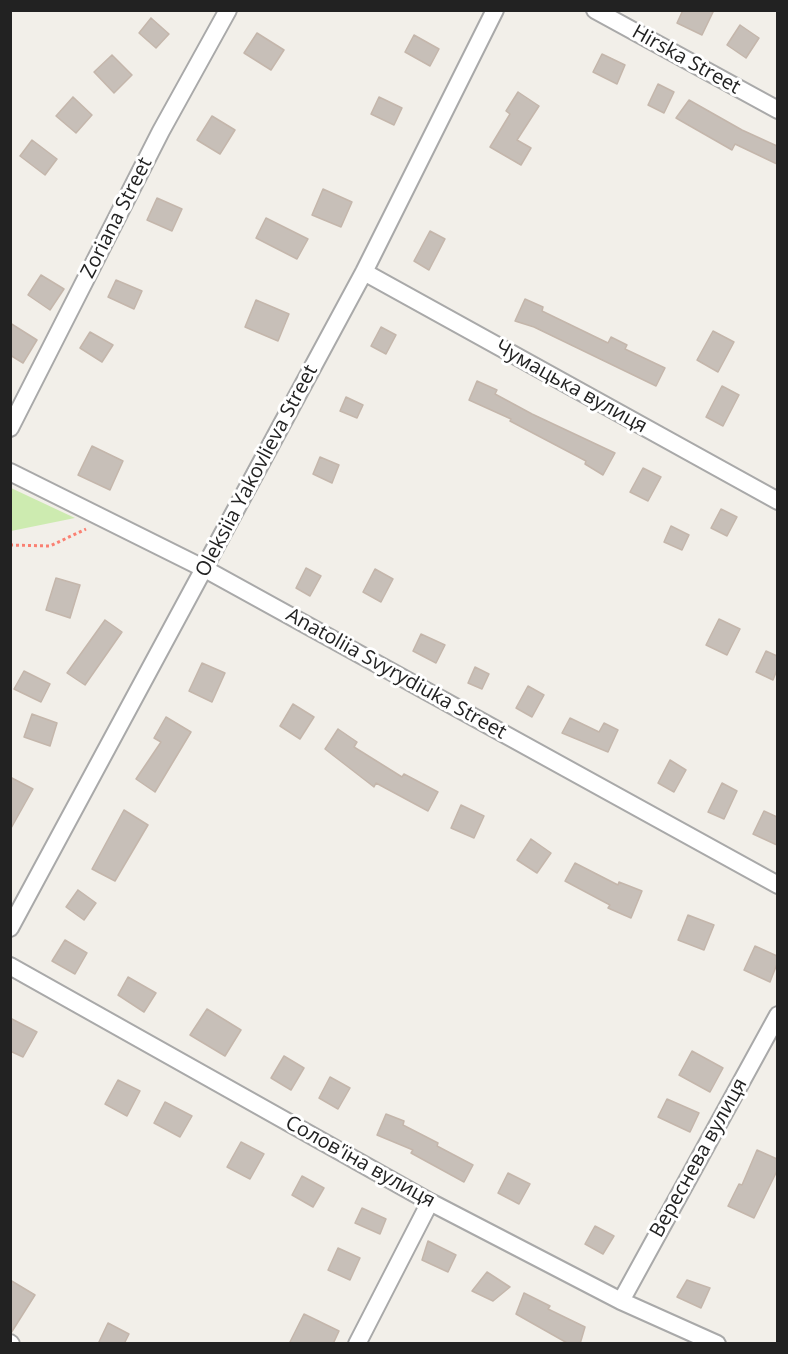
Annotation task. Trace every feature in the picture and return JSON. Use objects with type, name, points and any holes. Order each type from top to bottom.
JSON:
[{"type":"street","name":"Zoriana Street","points":[[10,428],[161,132],[228,10]]},
{"type":"street","name":"Oleksiia Yakovlieva Street","points":[[10,928],[364,272],[495,10]]},
{"type":"street","name":"Hirska Street","points":[[595,10],[777,110]]},
{"type":"street","name":"Чумацька вулиця","points":[[364,272],[777,501]]},
{"type":"street","name":"Anatoliia Svyrydiuka Street","points":[[10,472],[205,569],[777,885]]},
{"type":"street","name":"Солов'їна вулиця","points":[[10,966],[430,1202],[621,1301],[717,1344]]},
{"type":"street","name":"Вереснева вулиця","points":[[621,1301],[777,1015]]},
{"type":"street","points":[[357,1344],[430,1202]]},
{"type":"path","points":[[10,545],[50,546],[79,534],[101,517]]},
{"type":"green space","points":[[11,488],[75,518],[11,531]]},
{"type":"building","points":[[683,10],[714,10],[702,35],[677,23]]},
{"type":"building","points":[[151,18],[169,34],[156,48],[139,33]]},
{"type":"building","points":[[740,25],[759,38],[746,58],[727,45]]},
{"type":"building","points":[[257,33],[284,50],[271,70],[244,53]]},
{"type":"building","points":[[414,35],[439,49],[430,66],[405,52]]},
{"type":"building","points":[[602,54],[625,65],[617,84],[593,72]]},
{"type":"building","points":[[112,55],[132,75],[114,93],[94,72]]},
{"type":"building","points":[[658,84],[674,92],[664,113],[648,105]]},
{"type":"building","points":[[518,92],[539,106],[517,140],[531,148],[521,165],[490,147],[510,114],[506,111]]},
{"type":"building","points":[[73,97],[92,115],[76,133],[56,116]]},
{"type":"building","points":[[379,97],[402,108],[394,125],[371,114]]},
{"type":"building","points":[[689,100],[742,130],[777,146],[777,164],[735,144],[732,150],[676,118]]},
{"type":"building","points":[[212,116],[235,130],[220,154],[197,140]]},
{"type":"building","points":[[32,140],[57,159],[45,175],[20,156]]},
{"type":"building","points":[[323,189],[352,202],[341,227],[312,215]]},
{"type":"building","points":[[157,198],[182,209],[172,231],[147,220]]},
{"type":"building","points":[[266,218],[308,239],[297,259],[256,238]]},
{"type":"building","points":[[430,231],[445,239],[429,270],[414,261]]},
{"type":"building","points":[[41,275],[64,289],[50,310],[28,295]]},
{"type":"building","points":[[116,280],[142,291],[134,309],[108,297]]},
{"type":"building","points":[[525,299],[543,307],[542,311],[608,343],[611,337],[627,345],[625,349],[665,368],[656,386],[534,327],[515,321]]},
{"type":"building","points":[[256,300],[289,314],[278,341],[245,327]]},
{"type":"building","points":[[10,323],[37,340],[23,363],[10,355]]},
{"type":"building","points":[[381,327],[396,335],[386,354],[371,346]]},
{"type":"building","points":[[713,331],[734,342],[718,372],[697,360]]},
{"type":"building","points":[[90,332],[113,345],[102,362],[80,348]]},
{"type":"building","points":[[477,381],[497,390],[495,394],[532,414],[615,453],[603,475],[585,464],[586,461],[510,421],[511,419],[469,400]]},
{"type":"building","points":[[722,386],[739,395],[723,426],[706,417]]},
{"type":"building","points":[[346,397],[363,405],[357,418],[340,411]]},
{"type":"building","points":[[92,446],[123,461],[110,490],[78,475]]},
{"type":"building","points":[[320,457],[339,465],[332,483],[313,474]]},
{"type":"building","points":[[643,468],[661,477],[648,501],[630,492]]},
{"type":"building","points":[[721,509],[737,517],[727,536],[711,528]]},
{"type":"building","points":[[671,526],[689,535],[682,550],[664,542]]},
{"type":"building","points":[[306,568],[321,576],[310,596],[296,588]]},
{"type":"building","points":[[375,569],[393,579],[381,602],[363,592]]},
{"type":"building","points":[[56,578],[80,585],[70,618],[46,610]]},
{"type":"building","points":[[719,619],[740,629],[727,655],[706,645]]},
{"type":"building","points":[[105,620],[122,632],[85,685],[67,673]]},
{"type":"building","points":[[421,634],[445,645],[436,663],[413,651]]},
{"type":"building","points":[[766,651],[777,656],[777,670],[773,680],[756,672]]},
{"type":"building","points":[[202,663],[225,673],[212,702],[189,691]]},
{"type":"building","points":[[475,667],[489,674],[482,689],[468,683]]},
{"type":"building","points":[[24,671],[50,684],[41,702],[14,689]]},
{"type":"building","points":[[528,686],[544,695],[532,717],[516,708]]},
{"type":"building","points":[[293,704],[314,717],[300,739],[280,726]]},
{"type":"building","points":[[32,714],[57,723],[50,746],[24,737]]},
{"type":"building","points":[[166,717],[191,732],[155,792],[136,779],[161,742],[154,738]]},
{"type":"building","points":[[570,718],[599,732],[604,723],[618,730],[608,752],[562,733]]},
{"type":"building","points":[[338,729],[357,742],[354,747],[402,777],[404,774],[438,792],[428,811],[376,783],[374,787],[325,749]]},
{"type":"building","points":[[670,760],[686,770],[674,792],[658,783]]},
{"type":"building","points":[[10,777],[33,789],[10,830]]},
{"type":"building","points":[[722,783],[737,791],[724,819],[708,812]]},
{"type":"building","points":[[461,805],[484,816],[474,838],[451,828]]},
{"type":"building","points":[[124,810],[148,825],[115,881],[92,869]]},
{"type":"building","points":[[764,811],[777,817],[777,845],[753,834]]},
{"type":"building","points":[[531,839],[551,853],[537,873],[517,860]]},
{"type":"building","points":[[575,863],[618,885],[619,882],[642,891],[631,918],[608,908],[610,905],[565,881]]},
{"type":"building","points":[[78,890],[96,903],[84,920],[66,907]]},
{"type":"building","points":[[688,915],[714,925],[704,950],[678,940]]},
{"type":"building","points":[[65,940],[87,953],[75,974],[52,961]]},
{"type":"building","points":[[755,946],[777,956],[777,964],[770,982],[744,970]]},
{"type":"building","points":[[128,977],[156,993],[144,1012],[118,995]]},
{"type":"building","points":[[207,1009],[241,1030],[225,1056],[190,1035]]},
{"type":"building","points":[[10,1018],[37,1032],[23,1057],[10,1051]]},
{"type":"building","points":[[692,1051],[723,1068],[710,1092],[679,1075]]},
{"type":"building","points":[[284,1056],[304,1068],[291,1090],[271,1078]]},
{"type":"building","points":[[330,1077],[350,1088],[338,1109],[319,1098]]},
{"type":"building","points":[[118,1080],[140,1091],[127,1116],[105,1104]]},
{"type":"building","points":[[667,1099],[699,1113],[690,1132],[658,1117]]},
{"type":"building","points":[[165,1102],[192,1116],[180,1137],[154,1123]]},
{"type":"building","points":[[386,1114],[404,1121],[403,1125],[473,1165],[464,1182],[411,1153],[413,1150],[377,1135]]},
{"type":"building","points":[[241,1142],[264,1154],[250,1179],[227,1167]]},
{"type":"building","points":[[757,1150],[777,1159],[777,1171],[754,1218],[728,1206],[739,1184],[742,1185]]},
{"type":"building","points":[[508,1173],[530,1184],[519,1204],[498,1193]]},
{"type":"building","points":[[302,1176],[324,1188],[313,1207],[292,1195]]},
{"type":"building","points":[[362,1208],[386,1219],[380,1234],[355,1223]]},
{"type":"building","points":[[595,1226],[614,1236],[603,1254],[585,1244]]},
{"type":"building","points":[[428,1241],[456,1255],[448,1272],[422,1260]]},
{"type":"building","points":[[338,1248],[360,1258],[350,1280],[328,1270]]},
{"type":"building","points":[[487,1272],[510,1287],[493,1301],[472,1291]]},
{"type":"building","points":[[10,1280],[35,1295],[11,1333],[10,1333]]},
{"type":"building","points":[[687,1280],[710,1288],[701,1308],[677,1297]]},
{"type":"building","points":[[524,1293],[550,1306],[548,1309],[585,1327],[580,1344],[569,1344],[516,1314]]},
{"type":"building","points":[[304,1314],[339,1331],[333,1344],[289,1344]]},
{"type":"building","points":[[108,1323],[129,1334],[124,1344],[98,1344]]}]
